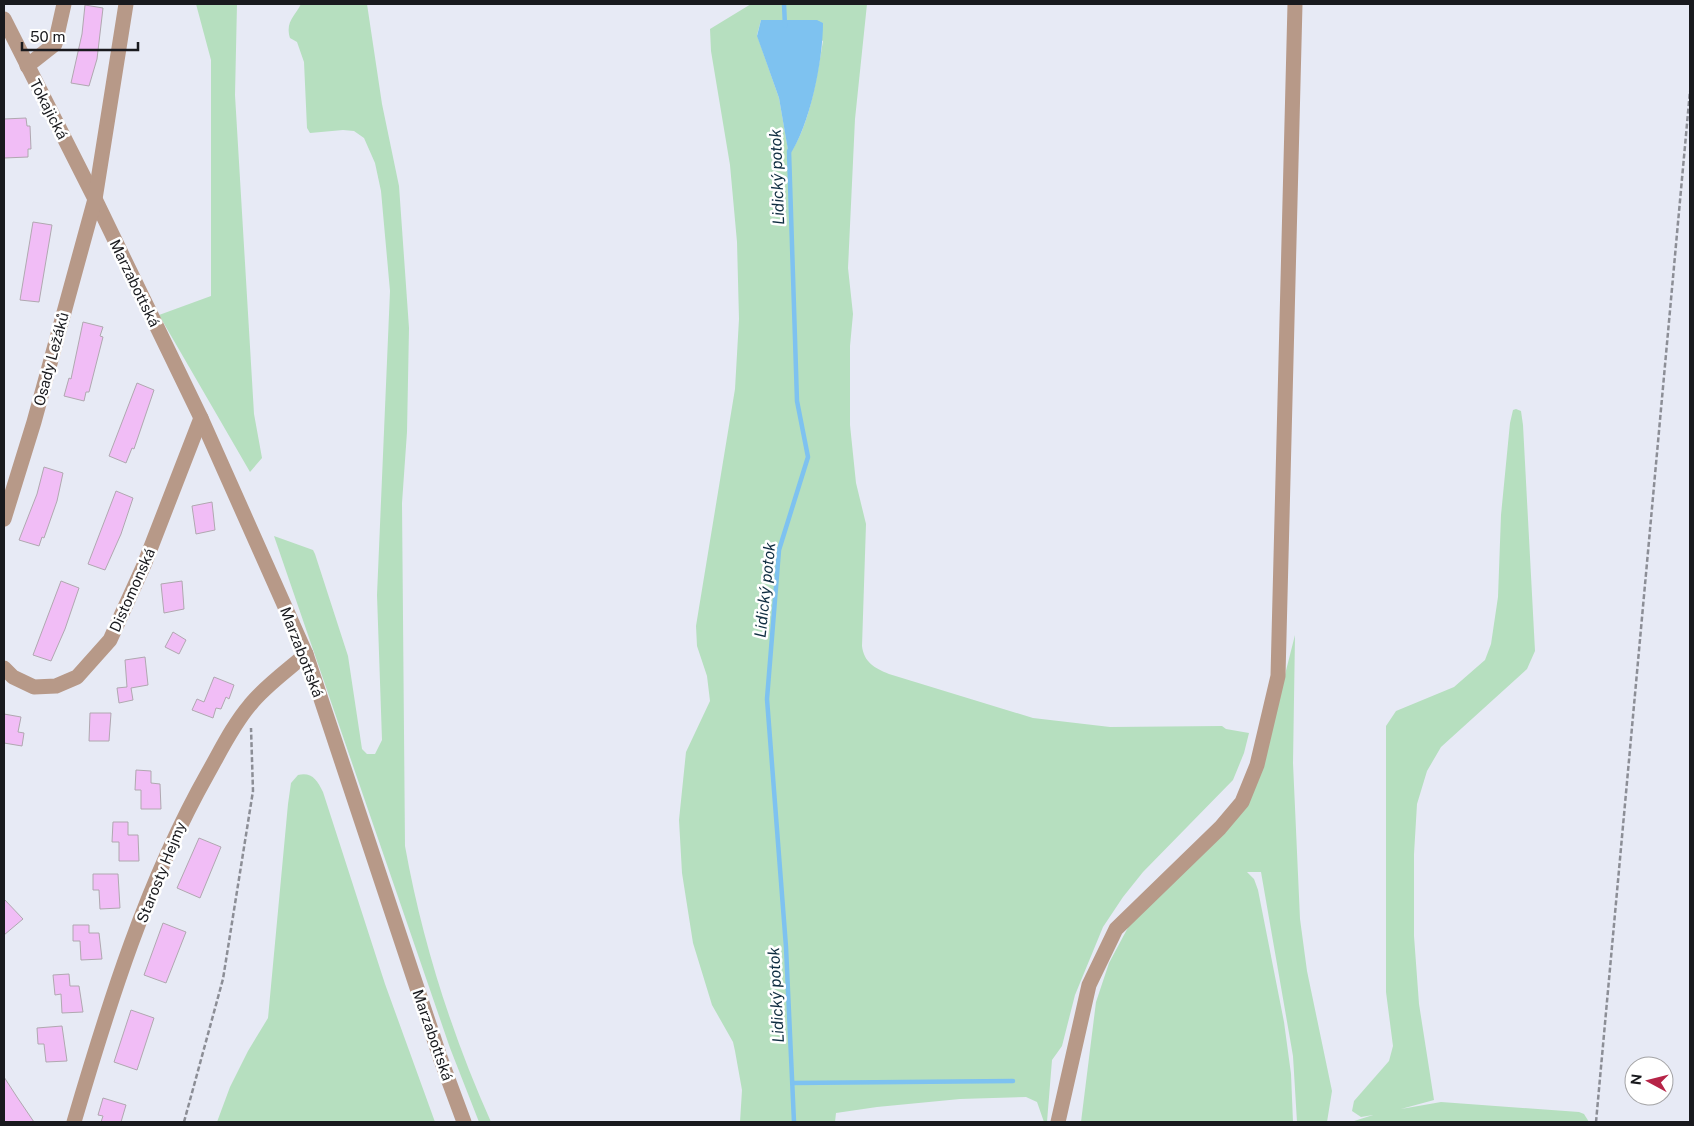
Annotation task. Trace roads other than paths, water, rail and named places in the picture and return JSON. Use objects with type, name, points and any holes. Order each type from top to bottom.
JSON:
[{"type":"street","points":[[28,66],[54,44],[64,4]]},
{"type":"street","name":"Osady Ležáků","points":[[4,519],[34,422],[95,199],[126,4]]},
{"type":"street","points":[[1058,1122],[1089,985],[1116,929],[1220,828],[1242,802],[1257,765],[1278,676],[1296,4]]},
{"type":"street","name":"Tokajická","points":[[4,19],[95,199]]},
{"type":"street","name":"Marzabottská","points":[[95,199],[201,418],[306,654],[438,1050],[464,1122]]},
{"type":"street","name":"Distomonská","points":[[4,668],[12,677],[34,687],[56,686],[77,677],[110,640],[144,565],[201,418]]},
{"type":"street","name":"Starosty Hejmy","points":[[74,1122],[116,988],[153,889],[187,809],[225,742],[250,704],[306,654]]},
{"type":"water","points":[[761,20],[817,20],[823,23],[821,55],[814,92],[803,128],[789,156],[779,98],[757,36]]},
{"type":"waterway","name":"Lidický potok","points":[[784,4],[785,26]]},
{"type":"waterway","name":"Lidický potok","points":[[789,151],[797,401],[808,457],[779,550],[767,699],[786,947],[794,1122]]},
{"type":"waterway","points":[[793,1083],[1013,1081]]}]
